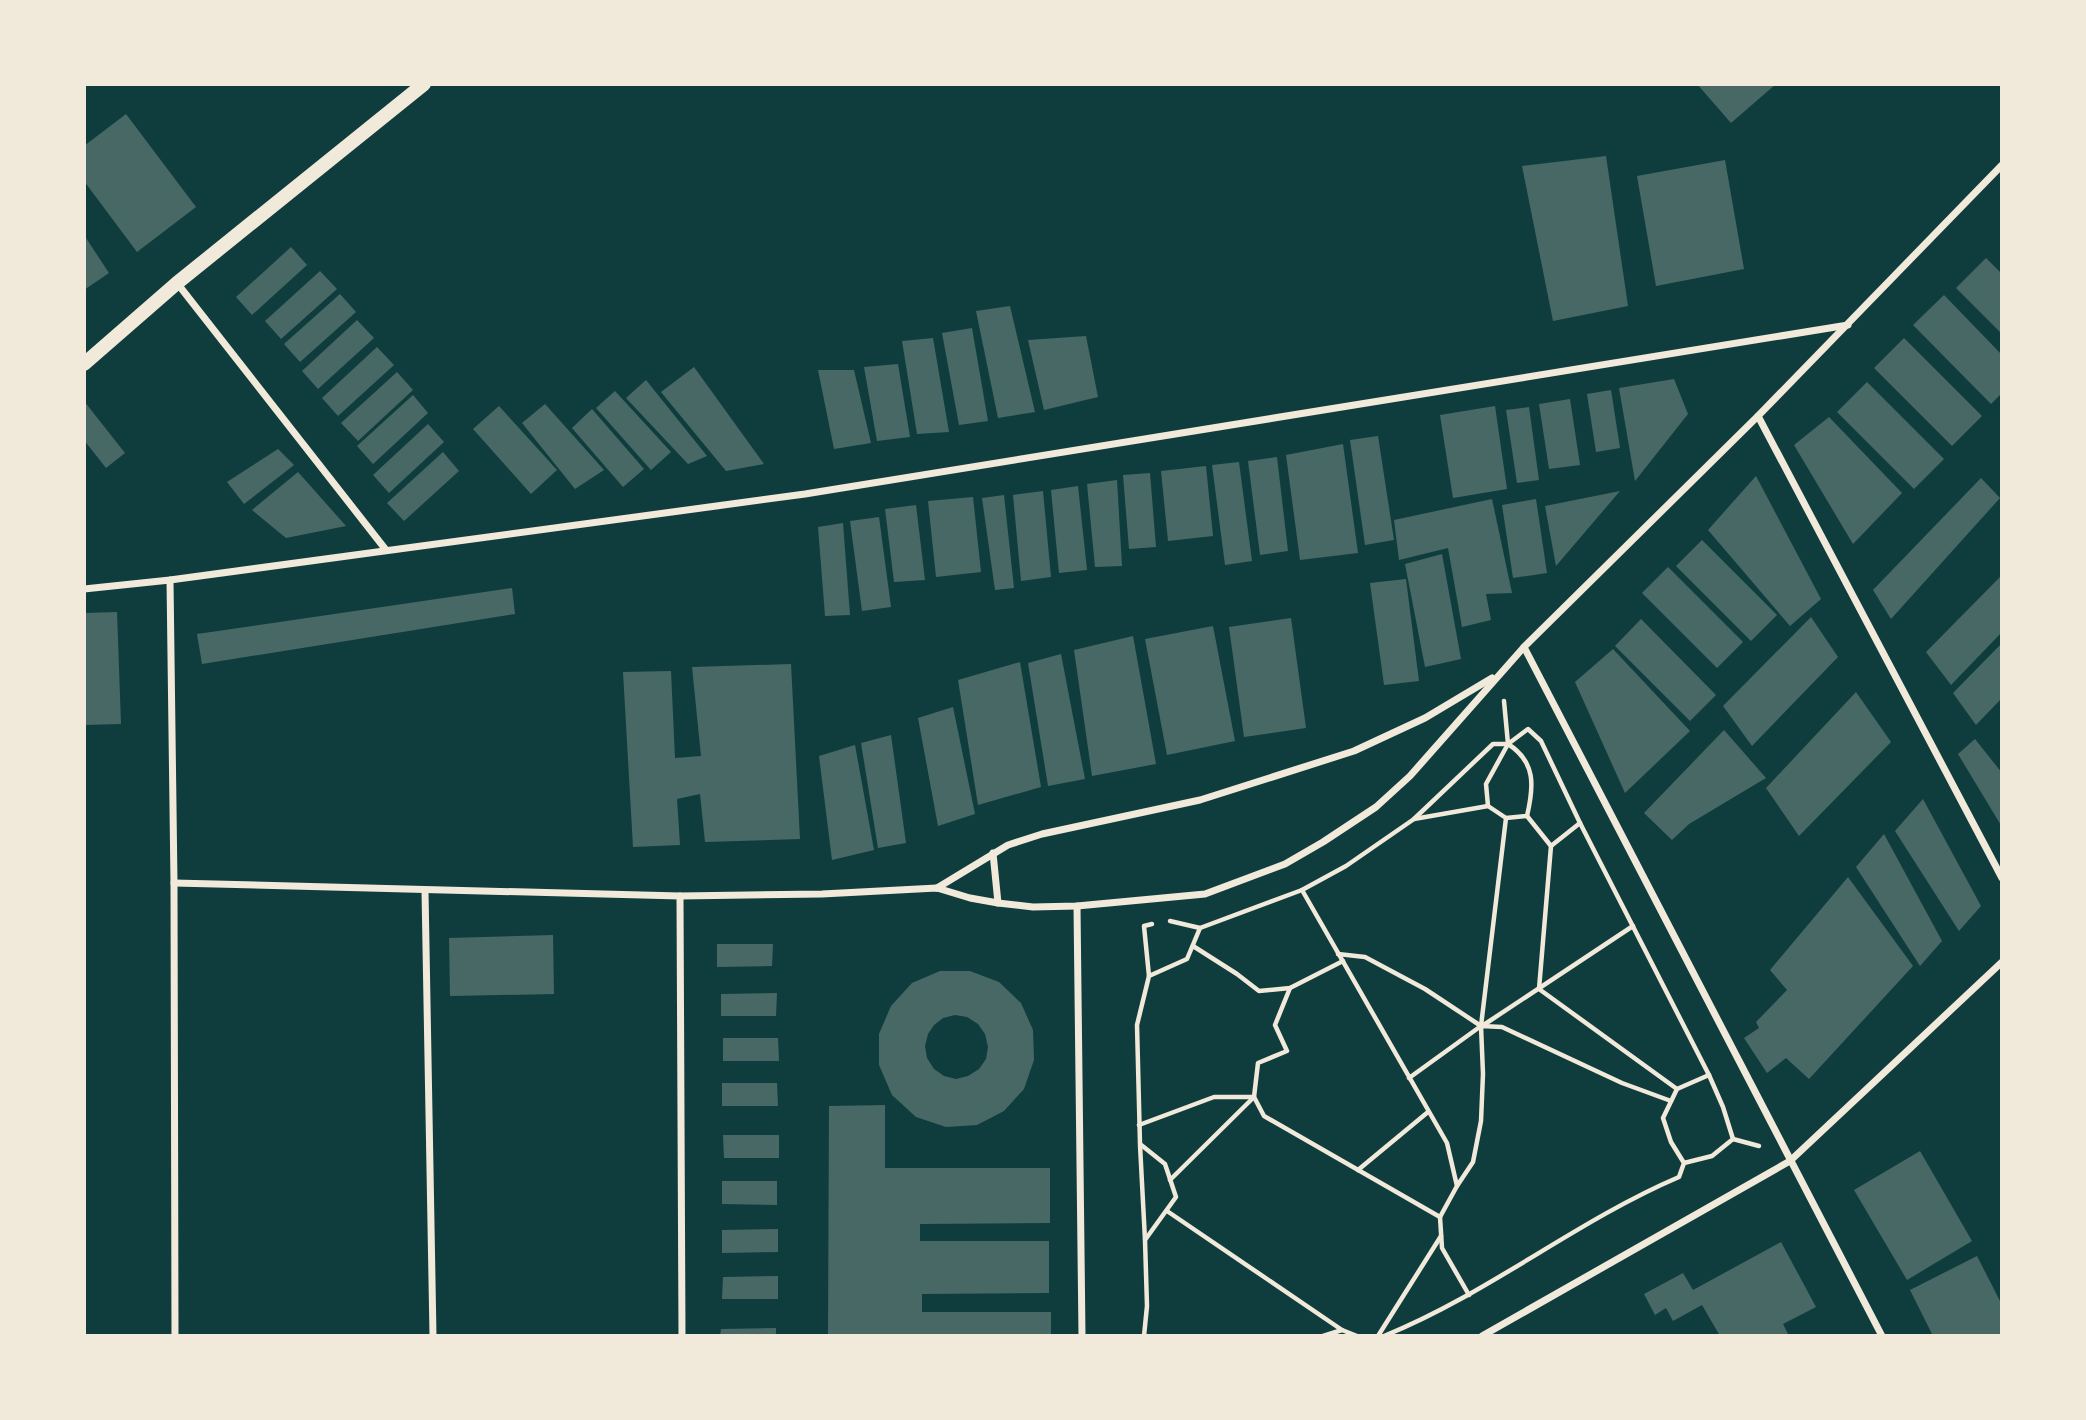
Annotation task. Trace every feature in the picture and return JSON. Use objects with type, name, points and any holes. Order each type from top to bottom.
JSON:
[{"type":"main road","points":[[84,364],[177,283],[424,84]]},
{"type":"street","points":[[174,883],[680,896],[821,894],[937,888],[970,898],[1033,907],[1077,906],[1205,894],[1285,864],[1376,807],[1410,776],[1524,647],[1849,325],[2002,165]]},
{"type":"street","points":[[177,283],[386,550]]},
{"type":"street","points":[[84,589],[170,580],[805,494],[1849,325]]},
{"type":"street","points":[[1758,416],[2002,878]]},
{"type":"street","points":[[170,580],[175,1336]]},
{"type":"street","points":[[1524,647],[1881,1336]]},
{"type":"street","points":[[937,888],[1008,845],[1042,834],[1200,800],[1354,751],[1426,718],[1502,672]]},
{"type":"street","points":[[993,853],[998,903]]},
{"type":"street","points":[[425,891],[433,1336]]},
{"type":"street","points":[[680,896],[682,1336]]},
{"type":"street","points":[[1077,906],[1082,1336]]},
{"type":"street","points":[[1482,1336],[1790,1161],[2002,962]]},
{"type":"path","points":[[1502,672],[1508,744]]},
{"type":"path","points":[[1488,806],[1486,784],[1508,744],[1528,729],[1541,741],[1723,1107],[1733,1139],[1712,1156],[1684,1163]]},
{"type":"path","points":[[1164,920],[1200,928],[1302,890],[1346,866],[1414,820],[1493,744],[1508,744],[1521,752],[1530,770],[1532,796],[1527,816]]},
{"type":"path","points":[[1414,820],[1488,806],[1506,818],[1527,816]]},
{"type":"path","points":[[1527,816],[1551,846],[1539,989]]},
{"type":"path","points":[[1469,1295],[1442,1248],[1440,1217],[1473,1162],[1480,1121],[1483,1074],[1481,1026],[1506,818]]},
{"type":"path","points":[[1551,846],[1580,823]]},
{"type":"path","points":[[1302,890],[1447,1143],[1457,1186]]},
{"type":"path","points":[[1144,1336],[1147,1306],[1137,1025],[1149,976],[1144,926],[1154,923]]},
{"type":"path","points":[[1409,1078],[1481,1026],[1633,926]]},
{"type":"path","points":[[1149,976],[1188,959],[1200,928]]},
{"type":"path","points":[[1192,946],[1259,991],[1290,988],[1343,961]]},
{"type":"path","points":[[1338,954],[1365,957],[1425,989],[1481,1026],[1502,1027],[1622,1083],[1671,1101]]},
{"type":"path","points":[[1290,988],[1275,1025],[1287,1051],[1258,1062],[1254,1097],[1264,1116],[1440,1217]]},
{"type":"path","points":[[1539,989],[1677,1089]]},
{"type":"path","points":[[1684,1163],[1671,1142],[1663,1118],[1677,1089],[1709,1075]]},
{"type":"path","points":[[1139,1125],[1214,1097],[1254,1097]]},
{"type":"path","points":[[1170,1180],[1254,1097]]},
{"type":"path","points":[[1358,1170],[1428,1112]]},
{"type":"path","points":[[1140,1144],[1165,1164],[1176,1197],[1145,1240]]},
{"type":"path","points":[[1381,1336],[1469,1295],[1639,1194],[1679,1177],[1684,1163]]},
{"type":"path","points":[[1167,1211],[1342,1330],[1357,1336]]},
{"type":"path","points":[[1381,1336],[1441,1236]]},
{"type":"path","points":[[1323,1336],[1342,1330]]},
{"type":"building","points":[[1697,84],[1776,84],[1731,123]]},
{"type":"building","points":[[126,114],[196,207],[137,252],[84,181],[84,146]]},
{"type":"building","points":[[1606,156],[1628,306],[1553,321],[1522,166]]},
{"type":"building","points":[[1725,160],[1744,269],[1656,286],[1637,176]]},
{"type":"building","points":[[84,235],[109,273],[84,290]]},
{"type":"building","points":[[291,247],[307,265],[252,315],[236,297]]},
{"type":"building","points":[[1986,258],[2002,274],[2002,334],[1956,288]]},
{"type":"building","points":[[320,271],[337,289],[281,339],[265,321]]},
{"type":"building","points":[[340,294],[356,312],[300,362],[284,344]]},
{"type":"building","points":[[1944,295],[2002,355],[2002,393],[1991,404],[1913,325]]},
{"type":"building","points":[[1010,306],[1035,412],[998,418],[976,311]]},
{"type":"building","points":[[357,320],[374,338],[318,389],[302,371]]},
{"type":"building","points":[[972,328],[988,421],[959,425],[942,333]]},
{"type":"building","points":[[1086,336],[1098,397],[1044,410],[1028,340]]},
{"type":"building","points":[[933,338],[949,432],[917,434],[902,341]]},
{"type":"building","points":[[1904,338],[1982,416],[1952,446],[1874,368]]},
{"type":"building","points":[[377,347],[394,365],[338,416],[322,398]]},
{"type":"building","points":[[898,364],[910,437],[877,441],[864,367]]},
{"type":"building","points":[[694,367],[764,464],[726,471],[661,392]]},
{"type":"building","points":[[818,370],[854,370],[871,443],[834,449]]},
{"type":"building","points":[[397,372],[413,390],[358,441],[341,423]]},
{"type":"building","points":[[1674,379],[1688,414],[1635,481],[1619,388]]},
{"type":"building","points":[[646,380],[707,456],[688,464],[626,398]]},
{"type":"building","points":[[1867,382],[1944,459],[1914,489],[1837,412]]},
{"type":"building","points":[[1611,390],[1620,448],[1596,452],[1587,394]]},
{"type":"building","points":[[615,391],[671,452],[651,470],[596,408]]},
{"type":"building","points":[[413,395],[428,413],[373,464],[357,446]]},
{"type":"building","points":[[1570,399],[1580,465],[1549,469],[1539,404]]},
{"type":"building","points":[[84,401],[125,453],[106,468],[84,440]]},
{"type":"building","points":[[545,404],[604,470],[575,489],[522,423]]},
{"type":"building","points":[[499,406],[557,470],[531,494],[473,429]]},
{"type":"building","points":[[1495,406],[1507,489],[1453,498],[1440,415]]},
{"type":"building","points":[[1529,407],[1539,480],[1517,483],[1506,410]]},
{"type":"building","points":[[592,409],[644,469],[623,487],[572,428]]},
{"type":"building","points":[[1829,417],[1902,493],[1853,544],[1794,445]]},
{"type":"building","points":[[428,424],[444,442],[389,493],[373,475]]},
{"type":"building","points":[[1378,436],[1394,540],[1365,545],[1350,440]]},
{"type":"building","points":[[1343,444],[1358,553],[1300,560],[1286,455]]},
{"type":"building","points":[[278,449],[294,465],[244,504],[227,482]]},
{"type":"building","points":[[443,452],[459,471],[404,521],[387,503]]},
{"type":"building","points":[[1277,457],[1288,551],[1260,555],[1248,461]]},
{"type":"building","points":[[1239,462],[1252,561],[1225,565],[1212,465]]},
{"type":"building","points":[[1206,466],[1213,536],[1168,541],[1161,471]]},
{"type":"building","points":[[298,472],[346,526],[286,538],[252,510]]},
{"type":"building","points":[[1150,473],[1156,547],[1129,549],[1123,475]]},
{"type":"building","points":[[1756,476],[1821,599],[1790,626],[1708,530]]},
{"type":"building","points":[[1981,478],[2000,498],[1891,619],[1873,590]]},
{"type":"building","points":[[1117,480],[1122,566],[1095,567],[1087,484]]},
{"type":"building","points":[[1078,486],[1087,570],[1059,573],[1051,490]]},
{"type":"building","points":[[1043,491],[1051,577],[1021,581],[1013,495]]},
{"type":"building","points":[[1620,491],[1556,566],[1545,506]]},
{"type":"building","points":[[1004,495],[1014,588],[995,590],[982,498]]},
{"type":"building","points":[[973,497],[981,572],[936,577],[928,501]]},
{"type":"building","points":[[1492,499],[1512,593],[1486,594],[1491,620],[1462,627],[1448,548],[1399,560],[1394,520]]},
{"type":"building","points":[[1536,499],[1547,573],[1513,578],[1502,505]]},
{"type":"building","points":[[916,505],[925,580],[894,582],[885,509]]},
{"type":"building","points":[[879,517],[891,607],[862,611],[850,521]]},
{"type":"building","points":[[843,523],[850,615],[825,616],[818,527]]},
{"type":"building","points":[[1702,540],[1777,615],[1751,641],[1676,566]]},
{"type":"building","points":[[1442,554],[1461,659],[1425,667],[1405,564]]},
{"type":"building","points":[[1668,567],[1743,642],[1717,668],[1642,593]]},
{"type":"building","points":[[2000,577],[2002,632],[1951,685],[1926,652]]},
{"type":"building","points":[[1406,579],[1419,681],[1384,685],[1370,583]]},
{"type":"building","points":[[512,588],[515,614],[202,664],[197,634]]},
{"type":"building","points":[[117,612],[121,724],[84,725],[84,613]]},
{"type":"building","points":[[1811,617],[1838,657],[1752,746],[1723,706]]},
{"type":"building","points":[[1291,618],[1306,728],[1244,737],[1229,627]]},
{"type":"building","points":[[1641,619],[1716,695],[1690,721],[1615,646]]},
{"type":"building","points":[[1213,626],[1235,741],[1167,755],[1145,639]]},
{"type":"building","points":[[1133,636],[1156,764],[1092,776],[1074,650]]},
{"type":"building","points":[[2002,643],[2002,698],[1976,725],[1953,693]]},
{"type":"building","points":[[1613,649],[1690,731],[1625,793],[1575,682]]},
{"type":"building","points":[[1061,654],[1085,779],[1048,786],[1028,663]]},
{"type":"building","points":[[1020,662],[1041,787],[978,805],[958,680]]},
{"type":"building","points":[[791,664],[800,839],[705,842],[700,794],[677,799],[680,845],[633,847],[623,672],[671,671],[675,758],[701,756],[692,667]]},
{"type":"building","points":[[1856,692],[1891,742],[1799,836],[1766,788]]},
{"type":"building","points":[[953,707],[975,814],[938,826],[918,718]]},
{"type":"building","points":[[1724,730],[1766,778],[1689,824],[1672,840],[1644,813]]},
{"type":"building","points":[[891,735],[906,843],[878,848],[861,743]]},
{"type":"building","points":[[1975,739],[2002,773],[2002,827],[1958,754]]},
{"type":"building","points":[[855,745],[874,850],[832,860],[819,756]]},
{"type":"building","points":[[1923,799],[1981,906],[1959,931],[1895,831]]},
{"type":"building","points":[[1884,834],[1942,941],[1920,966],[1856,867]]},
{"type":"building","points":[[1848,877],[1913,966],[1809,1079],[1786,1058],[1767,1073],[1744,1038],[1759,1028],[1756,1022],[1787,990],[1770,970]]},
{"type":"building","points":[[553,935],[554,994],[450,996],[449,938]]},
{"type":"building","points":[[717,944],[773,944],[772,966],[717,967]]},
{"type":"building","points":[[940,971],[970,971],[999,982],[1021,1003],[1033,1030],[1034,1060],[1024,1089],[1004,1111],[977,1125],[946,1127],[916,1117],[892,1095],[879,1065],[879,1034],[891,1006],[912,983]],"holes":[[[955,1015],[967,1017],[978,1024],[985,1034],[988,1047],[986,1059],[979,1069],[968,1076],[956,1079],[944,1076],[934,1069],[927,1058],[925,1046],[928,1034],[943,1018]]]},
{"type":"building","points":[[777,993],[776,1016],[721,1016],[721,994]]},
{"type":"building","points":[[723,1038],[778,1038],[779,1061],[723,1061]]},
{"type":"building","points":[[722,1083],[777,1083],[778,1106],[722,1106]]},
{"type":"building","points":[[885,1105],[885,1168],[1050,1168],[1050,1223],[920,1224],[920,1241],[1049,1241],[1049,1293],[922,1294],[922,1312],[1051,1312],[1051,1336],[828,1336],[829,1106]]},
{"type":"building","points":[[723,1135],[779,1135],[779,1158],[724,1158]]},
{"type":"building","points":[[1920,1151],[1972,1241],[1907,1280],[1854,1190]]},
{"type":"building","points":[[722,1181],[777,1181],[777,1205],[722,1204]]},
{"type":"building","points":[[778,1229],[778,1252],[722,1253],[722,1230]]},
{"type":"building","points":[[1781,1242],[1816,1307],[1783,1324],[1789,1336],[1720,1336],[1702,1305],[1673,1321],[1666,1308],[1655,1315],[1644,1294],[1683,1273],[1693,1290]]},
{"type":"building","points":[[1977,1256],[2002,1305],[2002,1336],[1933,1336],[1910,1290]]},
{"type":"building","points":[[778,1276],[778,1299],[722,1299],[723,1277]]},
{"type":"building","points":[[776,1328],[776,1336],[720,1336],[721,1329]]}]
